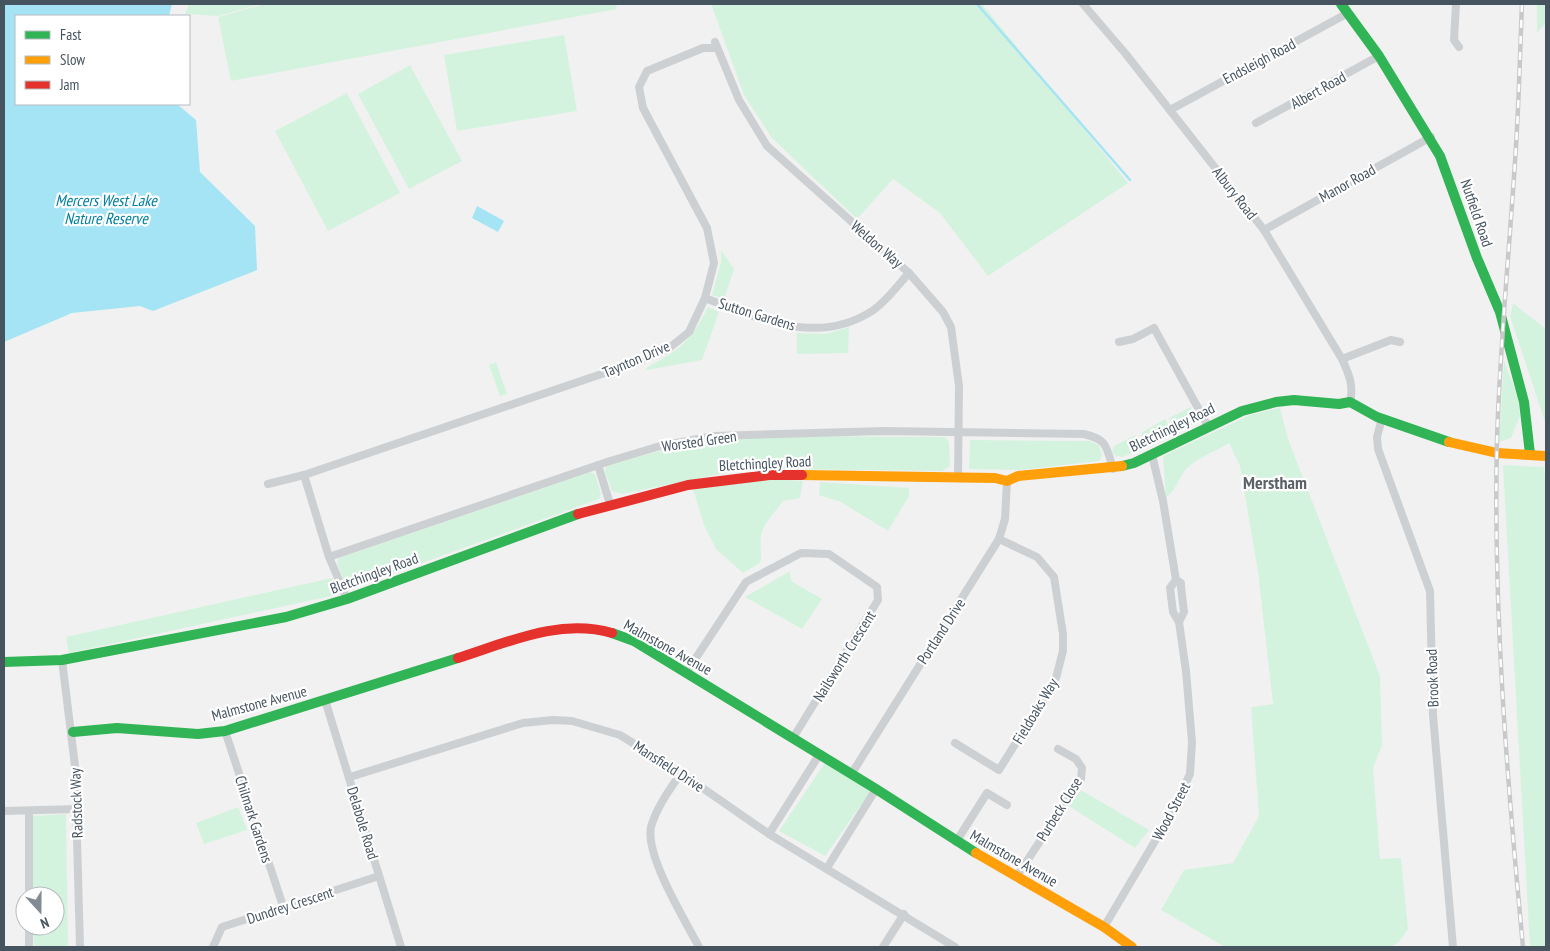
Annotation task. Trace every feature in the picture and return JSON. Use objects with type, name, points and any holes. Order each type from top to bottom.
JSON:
[{"type":"street","points":[[1085,7],[1095,4]]},
{"type":"street","name":"Nutfield Road","points":[[1341,4],[1379,56],[1431,137],[1454,190],[1477,258],[1500,312],[1524,402],[1530,454]]},
{"type":"street","points":[[1456,4],[1454,40],[1459,47]]},
{"type":"street","name":"Albury Road","points":[[1085,7],[1170,110],[1264,230],[1342,359],[1351,379],[1352,392],[1350,402]]},
{"type":"street","name":"Endsleigh Road","points":[[1170,110],[1348,12]]},
{"type":"street","name":"Weldon Way","points":[[716,45],[739,100],[767,146],[910,273],[943,312],[951,327],[959,386],[958,478]]},
{"type":"street","name":"Taynton Drive","points":[[268,484],[304,475],[637,362],[668,349],[689,332],[705,298],[714,263],[707,228],[643,108],[639,87],[647,71],[703,48],[716,45]]},
{"type":"street","name":"Albert Road","points":[[1256,123],[1379,56]]},
{"type":"street","name":"Manor Road","points":[[1264,230],[1431,137]]},
{"type":"street","name":"Sutton Gardens","points":[[705,298],[792,328],[823,328],[851,323],[874,310],[910,273]]},
{"type":"street","points":[[1118,342],[1133,339],[1154,328],[1208,426]]},
{"type":"street","points":[[1342,359],[1390,340],[1400,342]]},
{"type":"street","name":"Bletchingley Road","points":[[4,662],[62,660],[258,621],[286,618],[347,600],[471,552],[610,504],[688,485],[769,475],[995,478],[1007,480],[1018,476],[1113,469],[1152,455],[1242,411],[1276,402],[1294,400],[1340,404],[1350,402]]},
{"type":"street","points":[[1350,402],[1356,408],[1463,446],[1499,453],[1546,456]]},
{"type":"street","name":"Brook Road","points":[[1382,418],[1377,437],[1378,449],[1430,591],[1433,716],[1453,947]]},
{"type":"street","name":"Worsted Green","points":[[329,557],[598,465],[660,446],[714,436],[883,431],[958,434],[1084,434],[1099,438],[1106,448],[1113,469]]},
{"type":"street","name":"Wood Street","points":[[1104,927],[1171,814],[1190,774],[1192,742],[1186,671],[1179,622],[1184,612],[1181,583],[1176,580],[1163,501],[1152,455]]},
{"type":"street","points":[[598,465],[610,504]]},
{"type":"street","points":[[304,475],[329,557],[347,600]]},
{"type":"street","name":"Portland Drive","points":[[852,774],[998,540],[1006,519],[1007,480]]},
{"type":"street","name":"Fieldoaks Way","points":[[956,743],[999,770],[1050,690],[1060,666],[1063,634],[1054,577],[1037,557],[998,540]]},
{"type":"street","name":"Nailsworth Crescent","points":[[686,673],[746,582],[801,553],[829,554],[878,587],[878,600],[793,738]]},
{"type":"street","name":"Malmstone Avenue","points":[[73,732],[117,728],[198,734],[225,731],[474,652],[566,627],[584,626],[616,633],[634,641],[852,774],[956,842],[1104,927],[1132,947]]},
{"type":"street","name":"Radstock Way","points":[[62,660],[73,732],[80,947]]},
{"type":"street","name":"Delabole Road","points":[[326,700],[400,947]]},
{"type":"street","name":"Mansfield Drive","points":[[350,777],[523,723],[553,720],[586,724],[620,735],[680,773],[769,834],[904,914],[955,947]]},
{"type":"street","name":"Chilmark Gardens","points":[[225,731],[283,906]]},
{"type":"street","name":"Purbeck Close","points":[[1017,876],[1081,779],[1082,768],[1058,748]]},
{"type":"street","points":[[769,834],[820,755]]},
{"type":"street","points":[[680,773],[653,821],[650,844],[658,867],[699,947]]},
{"type":"street","points":[[827,868],[876,789]]},
{"type":"street","points":[[956,842],[987,793],[1007,806]]},
{"type":"street","points":[[4,811],[76,809]]},
{"type":"street","points":[[29,811],[29,886]]},
{"type":"street","name":"Dundrey Crescent","points":[[213,947],[222,927],[379,876]]},
{"type":"street","points":[[883,947],[904,914]]},
{"type":"green space","points":[[189,4],[261,4],[218,16],[185,14]]},
{"type":"green space","points":[[265,4],[616,4],[617,9],[231,81],[218,17]]},
{"type":"green space","points":[[711,4],[982,4],[1128,183],[988,276],[940,213],[893,179],[857,219],[771,137],[744,95]]},
{"type":"green space","points":[[1537,4],[1546,4],[1546,22],[1537,33]]},
{"type":"green space","points":[[564,35],[577,111],[457,131],[444,55]]},
{"type":"green space","points":[[410,65],[462,161],[409,189],[358,94]]},
{"type":"green space","points":[[347,93],[400,193],[328,231],[275,131]]},
{"type":"green space","points":[[721,250],[734,269],[724,299],[712,295],[721,262]]},
{"type":"green space","points":[[1513,303],[1546,329],[1546,425],[1510,316]]},
{"type":"green space","points":[[708,307],[719,312],[702,360],[647,370],[646,368],[668,356],[683,344],[696,328]]},
{"type":"green space","points":[[849,327],[848,353],[797,354],[797,333],[826,334]]},
{"type":"green space","points":[[1504,361],[1518,397],[1520,416],[1511,438],[1499,442]]},
{"type":"green space","points":[[496,362],[507,394],[500,396],[489,365]]},
{"type":"green space","points":[[1191,407],[1199,422],[1178,432],[1169,418]]},
{"type":"green space","points":[[1280,408],[1288,439],[1380,676],[1382,745],[1373,768],[1380,859],[1401,858],[1408,929],[1400,941],[1391,947],[1225,947],[1161,910],[1184,870],[1233,863],[1259,816],[1251,707],[1273,704],[1258,572],[1240,466],[1229,443],[1191,464],[1166,498],[1163,456],[1250,415]]},
{"type":"green space","points":[[1165,419],[1173,434],[1148,447],[1141,433]]},
{"type":"green space","points":[[1136,435],[1143,448],[1123,457],[1116,456],[1112,452],[1114,446]]},
{"type":"green space","points":[[745,436],[945,437],[949,442],[950,466],[942,471],[783,469],[730,472],[622,494],[612,491],[605,472],[607,466],[658,451],[710,440]]},
{"type":"green space","points":[[970,440],[1089,441],[1099,445],[1102,456],[1099,461],[1020,470],[969,469]]},
{"type":"green space","points":[[1503,465],[1544,467],[1546,487],[1546,947],[1530,947]]},
{"type":"green space","points":[[590,472],[595,474],[601,494],[599,499],[347,590],[337,563],[339,558]]},
{"type":"green space","points":[[773,479],[803,481],[800,498],[783,501],[770,517],[761,535],[760,563],[743,573],[716,549],[704,525],[693,489]]},
{"type":"green space","points":[[820,482],[909,488],[909,496],[888,531],[841,502],[819,495]]},
{"type":"green space","points":[[790,571],[791,581],[822,599],[802,629],[745,597]]},
{"type":"green space","points":[[332,578],[340,594],[69,653],[66,637]]},
{"type":"green space","points":[[825,763],[871,791],[825,856],[779,831]]},
{"type":"green space","points":[[1081,790],[1149,830],[1135,848],[1069,806]]},
{"type":"green space","points":[[238,807],[247,830],[204,844],[196,823]]},
{"type":"green space","points":[[66,814],[68,947],[34,947],[33,936],[65,936],[65,886],[33,886],[32,816]]},
{"type":"water","name":"Mercers West Lake Nature Reserve","points":[[4,4],[172,4],[169,15],[15,15],[15,105],[178,105],[196,120],[200,172],[255,226],[257,270],[153,311],[140,306],[72,313],[4,342]]},
{"type":"water","points":[[477,206],[504,221],[498,232],[472,218]]},
{"type":"waterway","points":[[977,4],[1130,180]]},
{"type":"railway","points":[[1522,4],[1516,146],[1498,403],[1496,504],[1502,694],[1523,947]]},
{"type":"traffic: fast","points":[[1341,4],[1379,56],[1440,156],[1477,258],[1500,312],[1524,402],[1530,454]]},
{"type":"traffic: fast","points":[[1122,466],[1134,463],[1242,411],[1276,402],[1294,400],[1339,404],[1350,402],[1377,417],[1449,442]]},
{"type":"traffic: fast","points":[[4,662],[62,660],[286,617],[347,599],[578,514]]},
{"type":"traffic: fast","points":[[612,633],[634,641],[876,789],[976,853]]},
{"type":"traffic: fast","points":[[73,732],[117,728],[198,734],[225,731],[458,658]]},
{"type":"traffic: slow","points":[[1449,442],[1497,453],[1546,456]]},
{"type":"traffic: slow","points":[[802,475],[995,478],[1007,481],[1018,476],[1122,466]]},
{"type":"traffic: slow","points":[[976,853],[1104,927],[1132,947]]},
{"type":"traffic: jam","points":[[578,514],[688,485],[769,475],[802,475]]},
{"type":"traffic: jam","points":[[458,658],[515,639],[553,630],[573,628],[612,633]]},
{"type":"district","name":"Merstham","points":[[1275,482]]}]
